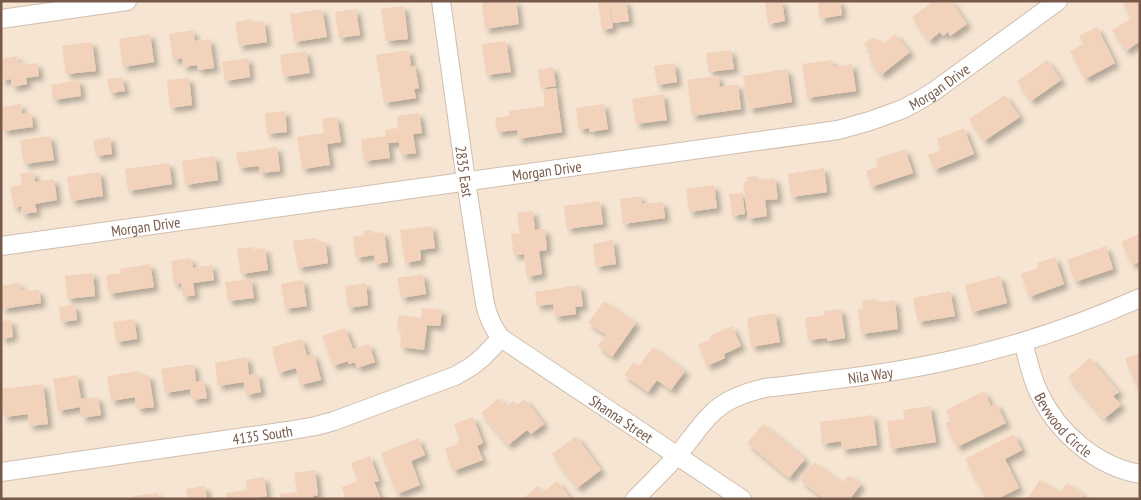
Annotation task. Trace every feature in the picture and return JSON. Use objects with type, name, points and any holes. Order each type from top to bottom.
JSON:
[{"type":"street","points":[[1,19],[127,1]]},
{"type":"street","name":"2835 East","points":[[441,1],[466,182],[487,312],[492,327],[501,338]]},
{"type":"street","name":"Morgan Drive","points":[[1,246],[838,130],[862,124],[903,109],[933,92],[1058,1]]},
{"type":"street","name":"Nila Way","points":[[636,499],[718,408],[726,402],[745,394],[765,388],[880,373],[937,363],[1024,342],[1087,320],[1140,298]]},
{"type":"street","name":"Shanna Street","points":[[501,338],[742,499]]},
{"type":"street","name":"4135 South","points":[[1,472],[287,431],[334,421],[463,372],[483,357],[501,338]]},
{"type":"street","name":"Bevwood Circle","points":[[1024,342],[1038,392],[1047,408],[1063,429],[1083,448],[1098,458],[1115,467],[1140,474]]},
{"type":"shaded area","points":[[1,1],[1140,1],[1140,499],[1,499]]},
{"type":"building","points":[[482,1],[516,1],[519,24],[485,29]]},
{"type":"building","points":[[609,1],[613,28],[602,30],[598,2]]},
{"type":"building","points":[[610,1],[626,1],[629,21],[613,23]]},
{"type":"building","points":[[782,1],[785,21],[768,24],[765,2]]},
{"type":"building","points":[[840,1],[842,15],[820,19],[818,3]]},
{"type":"building","points":[[934,1],[951,1],[967,24],[950,36],[948,32],[943,36],[940,32],[929,41],[912,17]]},
{"type":"building","points":[[1127,1],[1138,1],[1140,4],[1140,41],[1126,51],[1112,30],[1132,18],[1123,4]]},
{"type":"building","points":[[404,6],[408,39],[386,41],[381,9]]},
{"type":"building","points":[[322,9],[327,37],[294,42],[290,14]]},
{"type":"building","points":[[356,9],[360,35],[339,38],[335,12]]},
{"type":"building","points":[[252,19],[252,23],[264,21],[267,42],[239,46],[235,22]]},
{"type":"building","points":[[1097,27],[1115,63],[1085,79],[1070,51],[1083,44],[1079,36]]},
{"type":"building","points":[[193,30],[195,41],[210,39],[214,68],[198,70],[197,65],[183,67],[182,58],[173,60],[169,34]]},
{"type":"building","points":[[150,34],[154,62],[123,67],[119,39]]},
{"type":"building","points":[[895,34],[910,52],[881,75],[868,58],[873,54],[864,44],[872,38],[880,40],[883,44]]},
{"type":"building","points":[[506,41],[511,72],[486,75],[482,44]]},
{"type":"building","points":[[92,42],[96,71],[66,74],[62,46]]},
{"type":"building","points":[[409,50],[411,66],[415,66],[419,88],[414,89],[416,98],[384,103],[376,55]]},
{"type":"building","points":[[731,50],[734,69],[709,72],[706,53]]},
{"type":"building","points":[[306,51],[310,73],[283,77],[280,55]]},
{"type":"building","points":[[17,56],[18,63],[24,62],[25,65],[37,63],[39,76],[26,78],[27,84],[12,87],[11,79],[1,81],[1,59]]},
{"type":"building","points":[[248,58],[250,77],[225,81],[222,62]]},
{"type":"building","points":[[832,60],[833,67],[852,64],[856,91],[807,98],[802,64]]},
{"type":"building","points":[[1047,60],[1061,80],[1031,101],[1017,81]]},
{"type":"building","points":[[674,63],[677,82],[657,85],[654,66]]},
{"type":"building","points":[[553,67],[556,86],[541,88],[538,70]]},
{"type":"building","points":[[787,69],[792,102],[749,109],[743,76]]},
{"type":"building","points":[[718,76],[720,87],[738,84],[741,109],[692,116],[687,80]]},
{"type":"building","points":[[122,77],[125,91],[110,93],[107,79]]},
{"type":"building","points":[[189,78],[192,105],[170,108],[167,80]]},
{"type":"building","points":[[79,80],[81,96],[53,100],[51,85]]},
{"type":"building","points":[[556,88],[562,132],[518,139],[517,130],[497,132],[495,118],[509,116],[509,111],[545,106],[543,90]]},
{"type":"building","points":[[663,94],[667,120],[636,124],[632,99]]},
{"type":"building","points":[[1005,95],[1020,117],[984,141],[969,119]]},
{"type":"building","points":[[21,104],[22,114],[31,113],[33,127],[3,131],[1,107]]},
{"type":"building","points":[[604,104],[608,129],[590,132],[589,128],[579,130],[576,108]]},
{"type":"building","points":[[285,111],[287,132],[267,134],[265,113]]},
{"type":"building","points":[[419,113],[422,133],[413,134],[416,153],[401,155],[399,142],[388,143],[390,158],[364,161],[361,139],[386,136],[385,130],[398,128],[397,116]]},
{"type":"building","points":[[337,117],[341,142],[327,144],[330,165],[302,169],[297,137],[324,133],[322,119]]},
{"type":"building","points":[[964,128],[974,154],[934,170],[928,155],[941,150],[937,139]]},
{"type":"building","points":[[50,136],[54,160],[24,164],[20,140]]},
{"type":"building","points":[[110,137],[112,154],[96,156],[93,140]]},
{"type":"building","points":[[277,147],[280,171],[260,173],[259,166],[239,168],[236,153]]},
{"type":"building","points":[[905,149],[913,173],[871,187],[866,171],[878,167],[876,159]]},
{"type":"building","points":[[215,156],[218,180],[185,185],[182,161]]},
{"type":"building","points":[[169,163],[172,184],[128,191],[125,169]]},
{"type":"building","points":[[824,168],[827,192],[791,197],[788,174]]},
{"type":"building","points":[[34,172],[35,182],[54,179],[57,200],[35,204],[37,212],[22,214],[21,206],[14,208],[10,187],[22,185],[20,174]]},
{"type":"building","points":[[100,172],[103,196],[71,201],[67,177]]},
{"type":"building","points":[[757,176],[758,180],[775,178],[778,199],[765,200],[767,216],[748,219],[743,182],[748,181],[747,177]]},
{"type":"building","points":[[714,185],[717,208],[689,212],[686,189]]},
{"type":"building","points":[[742,193],[745,214],[732,216],[729,194]]},
{"type":"building","points":[[641,196],[642,204],[663,202],[665,218],[623,224],[620,199]]},
{"type":"building","points":[[600,201],[603,224],[567,229],[564,206]]},
{"type":"building","points":[[533,211],[535,230],[545,229],[547,250],[539,251],[542,274],[527,277],[524,254],[514,255],[511,234],[520,233],[517,213]]},
{"type":"building","points":[[432,226],[435,248],[420,250],[421,260],[405,263],[400,230]]},
{"type":"building","points":[[372,230],[372,234],[384,232],[388,262],[375,264],[374,255],[356,258],[353,237],[364,235],[364,231]]},
{"type":"building","points":[[1140,233],[1140,262],[1132,265],[1121,242]]},
{"type":"building","points":[[315,238],[315,243],[325,241],[328,263],[298,268],[293,241]]},
{"type":"building","points":[[613,240],[616,264],[596,267],[593,244]]},
{"type":"building","points":[[1106,246],[1113,269],[1075,282],[1067,260]]},
{"type":"building","points":[[253,247],[254,250],[265,248],[268,270],[241,274],[237,249]]},
{"type":"building","points":[[1055,257],[1064,284],[1029,297],[1021,274],[1039,268],[1037,263]]},
{"type":"building","points":[[191,258],[193,268],[212,265],[214,280],[193,283],[195,295],[183,297],[181,283],[174,284],[171,261]]},
{"type":"building","points":[[150,264],[154,287],[109,294],[106,275],[121,273],[120,269]]},
{"type":"building","points":[[93,273],[95,296],[67,299],[65,276]]},
{"type":"building","points":[[423,274],[426,294],[401,298],[397,278]]},
{"type":"building","points":[[1000,276],[1007,303],[972,312],[965,285]]},
{"type":"building","points":[[251,279],[254,298],[228,301],[225,282]]},
{"type":"building","points":[[303,280],[307,306],[285,309],[281,284]]},
{"type":"building","points":[[20,283],[21,290],[39,290],[41,303],[2,309],[1,286]]},
{"type":"building","points":[[366,283],[368,305],[348,308],[345,286]]},
{"type":"building","points":[[580,285],[583,306],[575,307],[576,314],[555,317],[553,304],[537,306],[535,292]]},
{"type":"building","points":[[950,291],[955,316],[918,322],[913,298]]},
{"type":"building","points":[[876,299],[877,303],[895,300],[898,329],[861,334],[858,309],[863,309],[862,301]]},
{"type":"building","points":[[604,301],[636,323],[612,357],[598,346],[606,335],[588,323]]},
{"type":"building","points":[[75,305],[77,320],[61,322],[59,307]]},
{"type":"building","points":[[422,308],[442,310],[440,326],[427,325],[424,350],[400,347],[402,330],[397,329],[399,315],[421,318]]},
{"type":"building","points":[[841,309],[845,338],[827,341],[827,338],[808,340],[805,318],[825,315],[824,311]]},
{"type":"building","points":[[775,313],[780,342],[751,347],[747,318]]},
{"type":"building","points":[[134,319],[137,339],[116,342],[113,322]]},
{"type":"building","points":[[11,320],[13,337],[1,339],[1,321]]},
{"type":"building","points":[[732,326],[741,346],[724,354],[725,358],[707,366],[698,345],[711,339],[710,336]]},
{"type":"building","points":[[345,328],[353,349],[369,344],[375,362],[357,368],[355,362],[349,364],[348,361],[333,366],[322,336]]},
{"type":"building","points":[[302,339],[307,356],[314,354],[321,380],[300,385],[296,368],[278,373],[272,347]]},
{"type":"building","points":[[653,347],[685,371],[671,390],[657,380],[648,392],[624,375],[634,362],[639,366]]},
{"type":"building","points":[[1140,353],[1140,385],[1137,387],[1125,359]]},
{"type":"building","points":[[247,357],[249,375],[258,374],[261,392],[246,395],[244,382],[218,386],[215,363]]},
{"type":"building","points":[[1090,358],[1119,392],[1113,396],[1121,405],[1104,419],[1068,377]]},
{"type":"building","points":[[194,364],[196,382],[204,381],[207,398],[192,400],[190,389],[165,393],[161,369]]},
{"type":"building","points":[[139,371],[140,376],[149,375],[154,407],[137,409],[135,397],[111,401],[107,376]]},
{"type":"building","points":[[77,375],[81,399],[98,397],[101,415],[82,418],[80,407],[58,411],[53,379]]},
{"type":"building","points":[[43,384],[48,424],[29,426],[28,414],[4,417],[1,389]]},
{"type":"building","points":[[984,391],[991,406],[996,403],[1006,423],[957,447],[945,423],[951,421],[946,410]]},
{"type":"building","points":[[499,398],[506,407],[513,401],[517,405],[525,399],[544,424],[531,434],[527,430],[508,445],[481,413]]},
{"type":"building","points":[[930,406],[936,442],[891,449],[887,421],[905,419],[903,410]]},
{"type":"building","points":[[873,415],[877,445],[842,450],[841,441],[822,444],[820,422]]},
{"type":"building","points":[[473,417],[483,443],[477,446],[483,460],[453,471],[445,449],[458,444],[457,441],[460,440],[454,424]]},
{"type":"building","points":[[763,424],[805,459],[789,478],[747,443]]},
{"type":"building","points":[[1014,434],[1022,450],[1005,459],[1019,488],[997,499],[986,499],[965,459]]},
{"type":"building","points":[[576,436],[601,470],[577,488],[552,454]]},
{"type":"building","points":[[418,438],[425,455],[411,461],[420,485],[397,494],[381,453]]},
{"type":"building","points":[[370,456],[379,481],[374,482],[381,499],[346,499],[342,487],[358,481],[351,463]]},
{"type":"building","points":[[814,462],[842,483],[848,475],[861,484],[850,499],[824,499],[800,480]]},
{"type":"building","points":[[315,470],[318,495],[313,496],[314,499],[281,499],[280,494],[297,492],[294,473]]},
{"type":"building","points":[[264,477],[267,496],[250,499],[226,499],[226,493],[247,490],[246,480]]},
{"type":"building","points":[[1040,480],[1060,493],[1067,483],[1084,495],[1081,499],[1027,499]]},
{"type":"building","points":[[557,481],[571,499],[522,499],[538,486],[543,492]]},
{"type":"building","points":[[205,486],[207,499],[188,499],[186,489]]},
{"type":"building","points":[[158,493],[159,499],[135,499],[134,496]]}]
